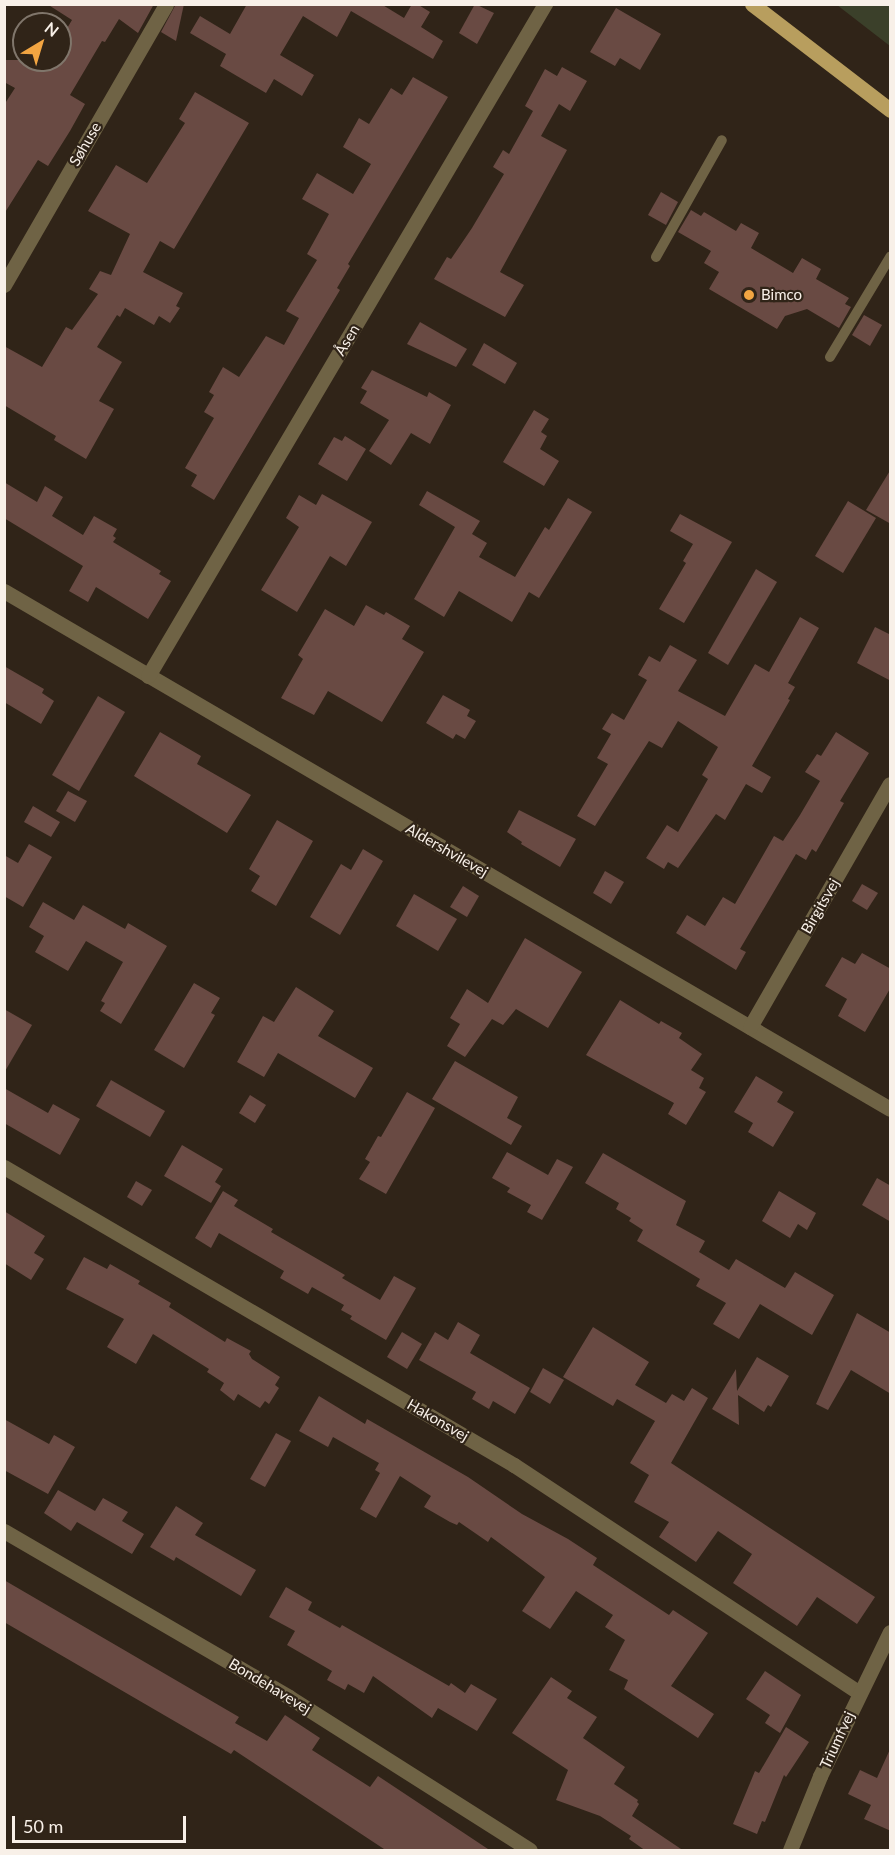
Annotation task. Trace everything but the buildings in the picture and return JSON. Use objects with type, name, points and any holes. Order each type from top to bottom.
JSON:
[{"type":"main road","points":[[752,4],[891,110]]},
{"type":"street","name":"Søhuse","points":[[4,285],[166,4]]},
{"type":"street","name":"Åsen","points":[[148,676],[545,4]]},
{"type":"street","name":"Aldershvilevej","points":[[4,591],[891,1109]]},
{"type":"street","name":"Birgitsvej","points":[[750,1027],[891,784]]},
{"type":"street","name":"Hakonsvej","points":[[4,1167],[514,1465],[860,1693]]},
{"type":"street","name":"Bondehavevej","points":[[4,1531],[289,1697],[530,1851]]},
{"type":"street","name":"Triumfvej","points":[[790,1851],[820,1776],[891,1632]]},
{"type":"lane","points":[[656,256],[722,140]]},
{"type":"lane","points":[[830,357],[891,257]]},
{"type":"green space","points":[[837,5],[890,5],[890,46]]},
{"type":"place","name":"Bimco","points":[[749,295]]}]
